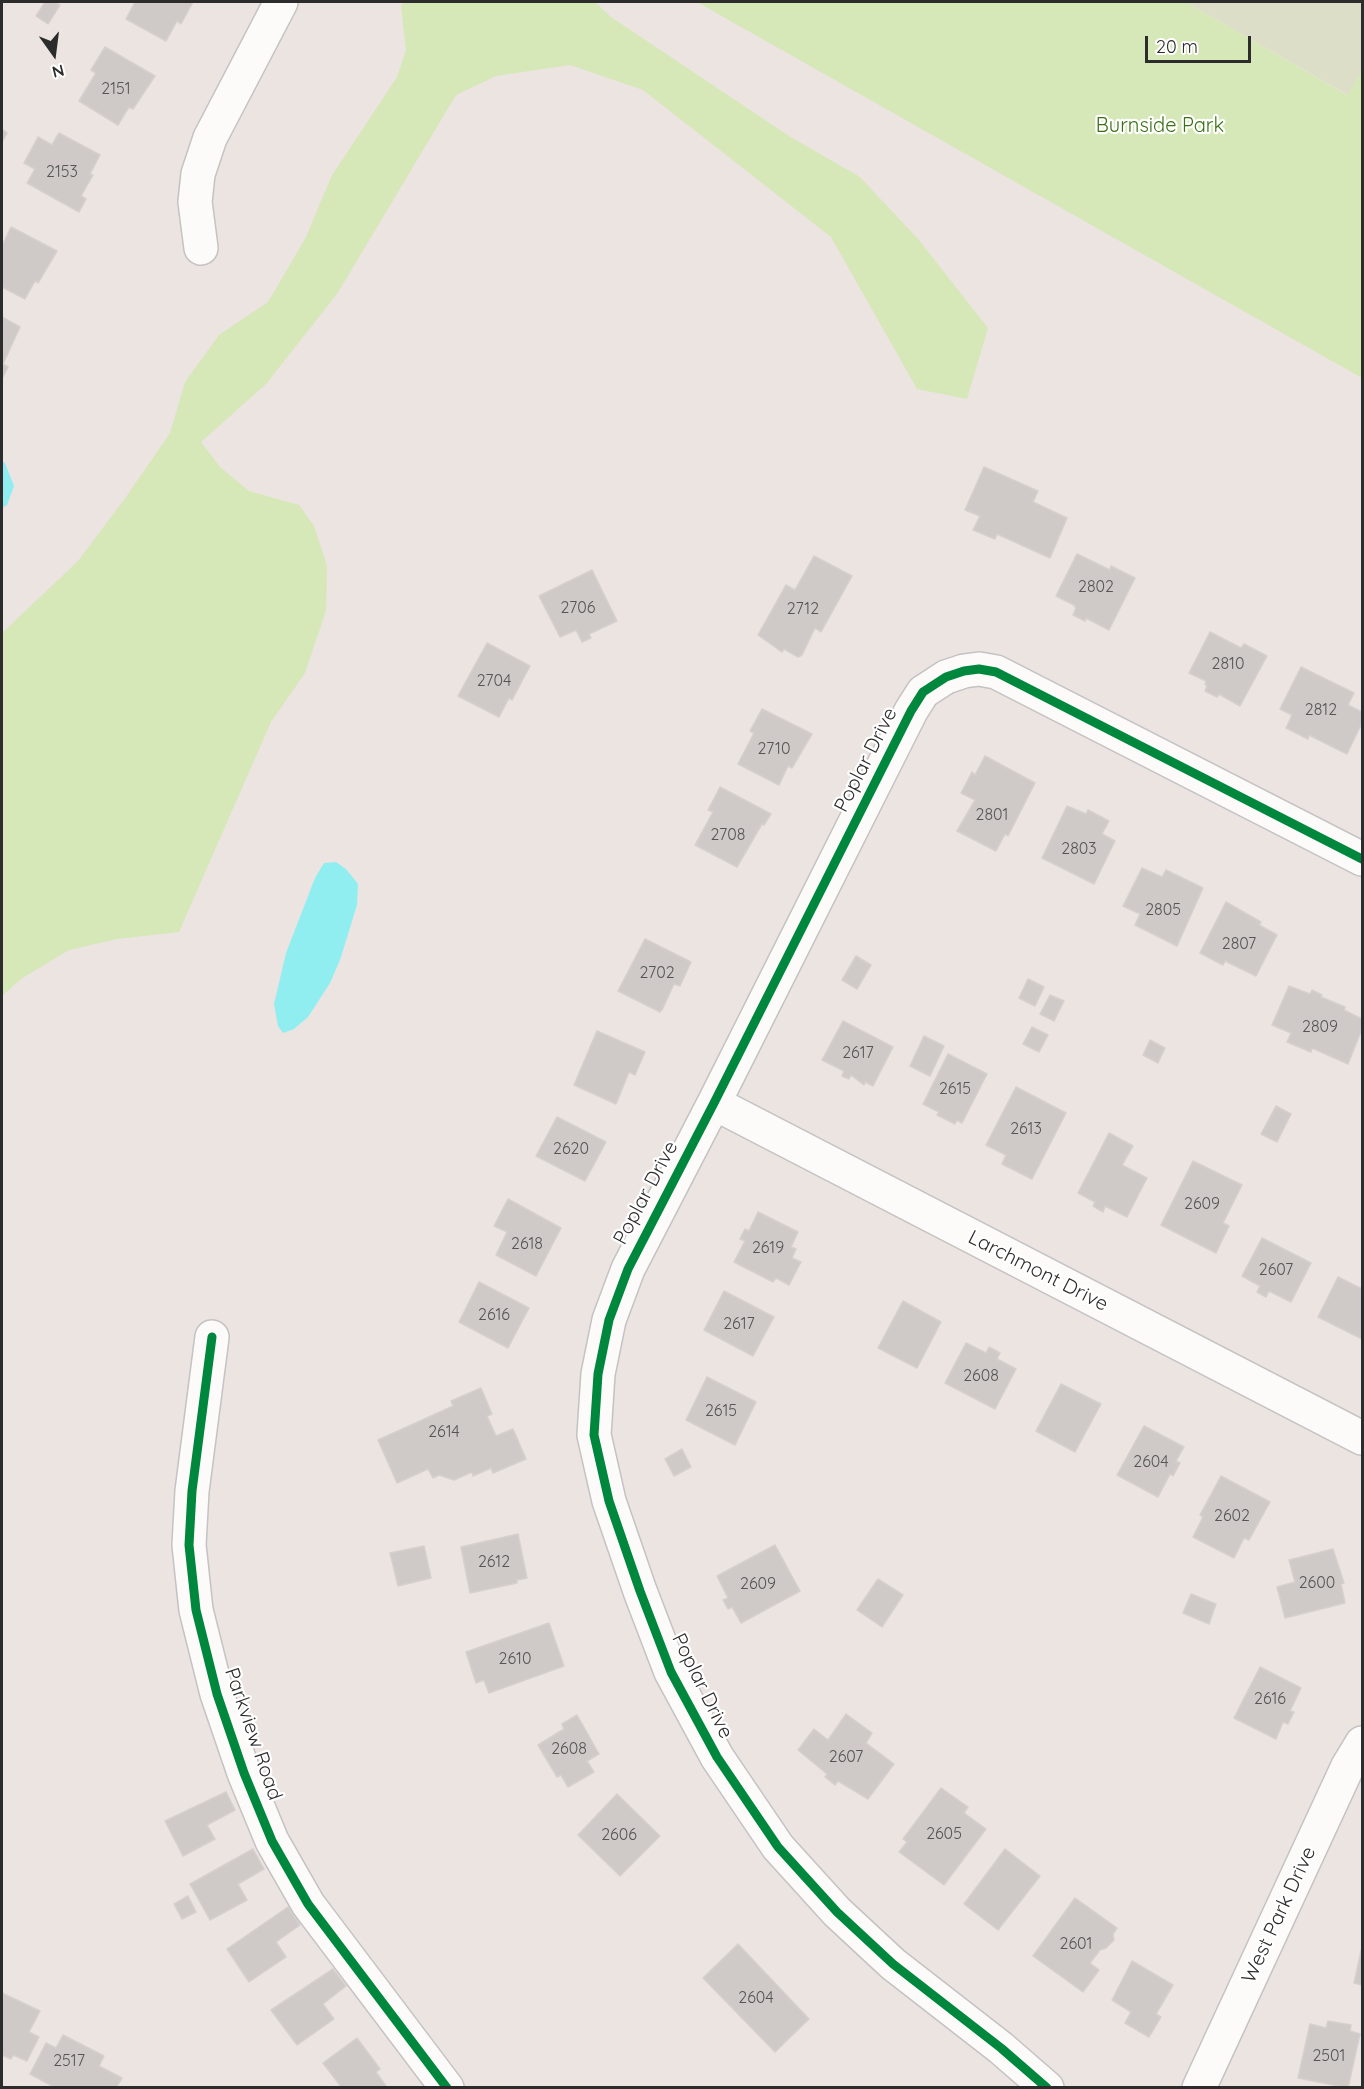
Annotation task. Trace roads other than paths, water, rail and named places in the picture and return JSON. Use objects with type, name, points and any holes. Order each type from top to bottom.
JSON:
[{"type":"street","points":[[201,248],[195,202],[198,174],[210,138],[281,2]]},
{"type":"street","name":"Poplar Drive","points":[[1047,2088],[1001,2048],[893,1964],[837,1912],[778,1847],[717,1757],[671,1672],[609,1501],[594,1435],[598,1374],[609,1320],[628,1269],[911,711],[923,692],[946,677],[978,669],[996,672],[1362,859]]},
{"type":"street","name":"Larchmont Drive","points":[[714,1103],[1362,1438]]},
{"type":"street","name":"Parkview Road","points":[[212,1337],[192,1491],[189,1545],[196,1610],[217,1694],[244,1773],[272,1841],[308,1904],[447,2088]]},
{"type":"street","name":"West Park Drive","points":[[1199,2088],[1348,1766],[1362,1743]]},
{"type":"water","points":[[2,461],[5,463],[14,486],[7,505],[2,508]]},
{"type":"water","points":[[336,862],[346,869],[358,884],[357,905],[340,960],[330,983],[308,1017],[294,1029],[283,1033],[278,1026],[274,1004],[286,953],[315,878],[324,863]]},
{"type":"park label","name":"Burnside Park","points":[[1160,126]]}]
